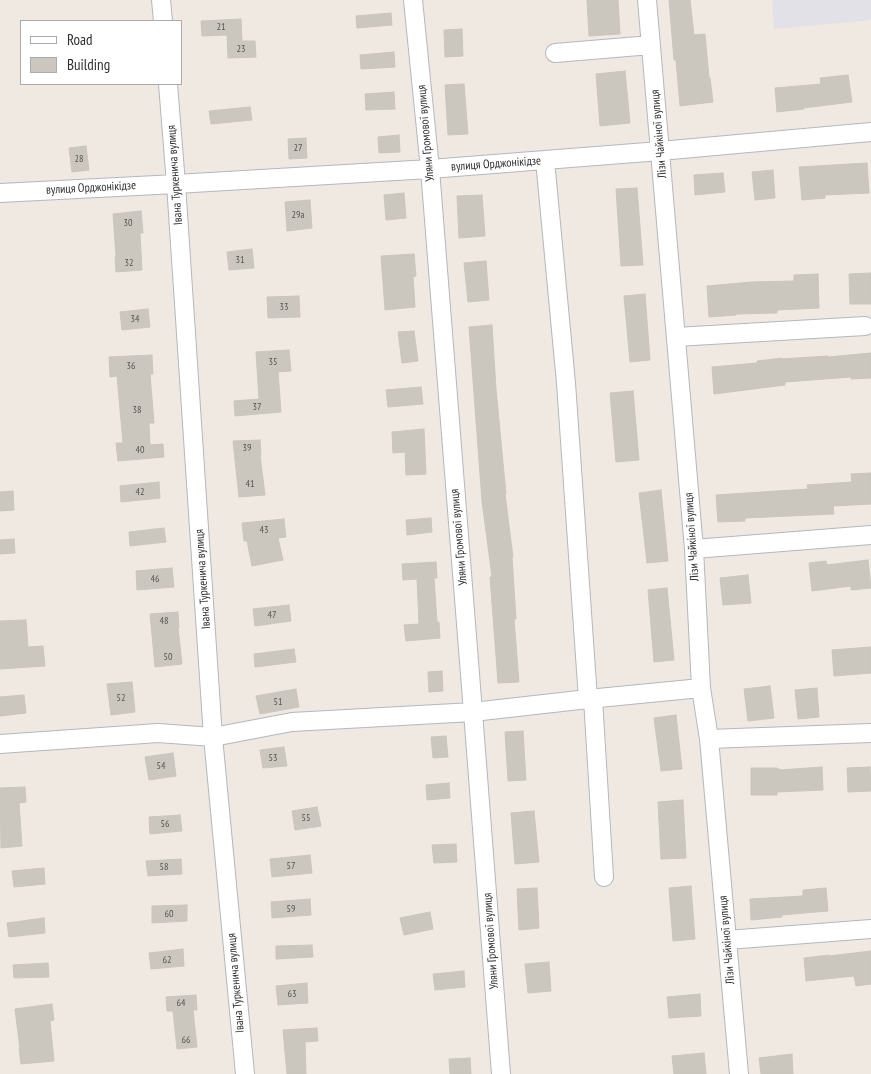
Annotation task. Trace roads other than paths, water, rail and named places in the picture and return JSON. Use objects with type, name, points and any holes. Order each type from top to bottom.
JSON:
[{"type":"street","points":[[161,0],[163,20]]},
{"type":"street","name":"Уляни Громової вулиця","points":[[413,0],[430,169],[501,1074]]},
{"type":"street","name":"Лізи Чайкіної вулиця","points":[[647,0],[694,549],[702,688],[709,739],[739,1074]]},
{"type":"street","points":[[555,53],[651,45]]},
{"type":"street","name":"Івана Туркенича вулиця","points":[[168,85],[213,737],[244,1074]]},
{"type":"street","name":"вулиця Орджонікідзе","points":[[0,193],[430,169],[871,132]]},
{"type":"street","points":[[545,160],[566,383],[604,876]]},
{"type":"street","points":[[676,337],[865,326]]},
{"type":"street","points":[[694,549],[871,535]]},
{"type":"street","points":[[0,744],[158,733],[213,737],[292,722],[473,712],[702,688]]},
{"type":"street","points":[[709,739],[871,733]]},
{"type":"street","points":[[727,940],[871,929]]}]
